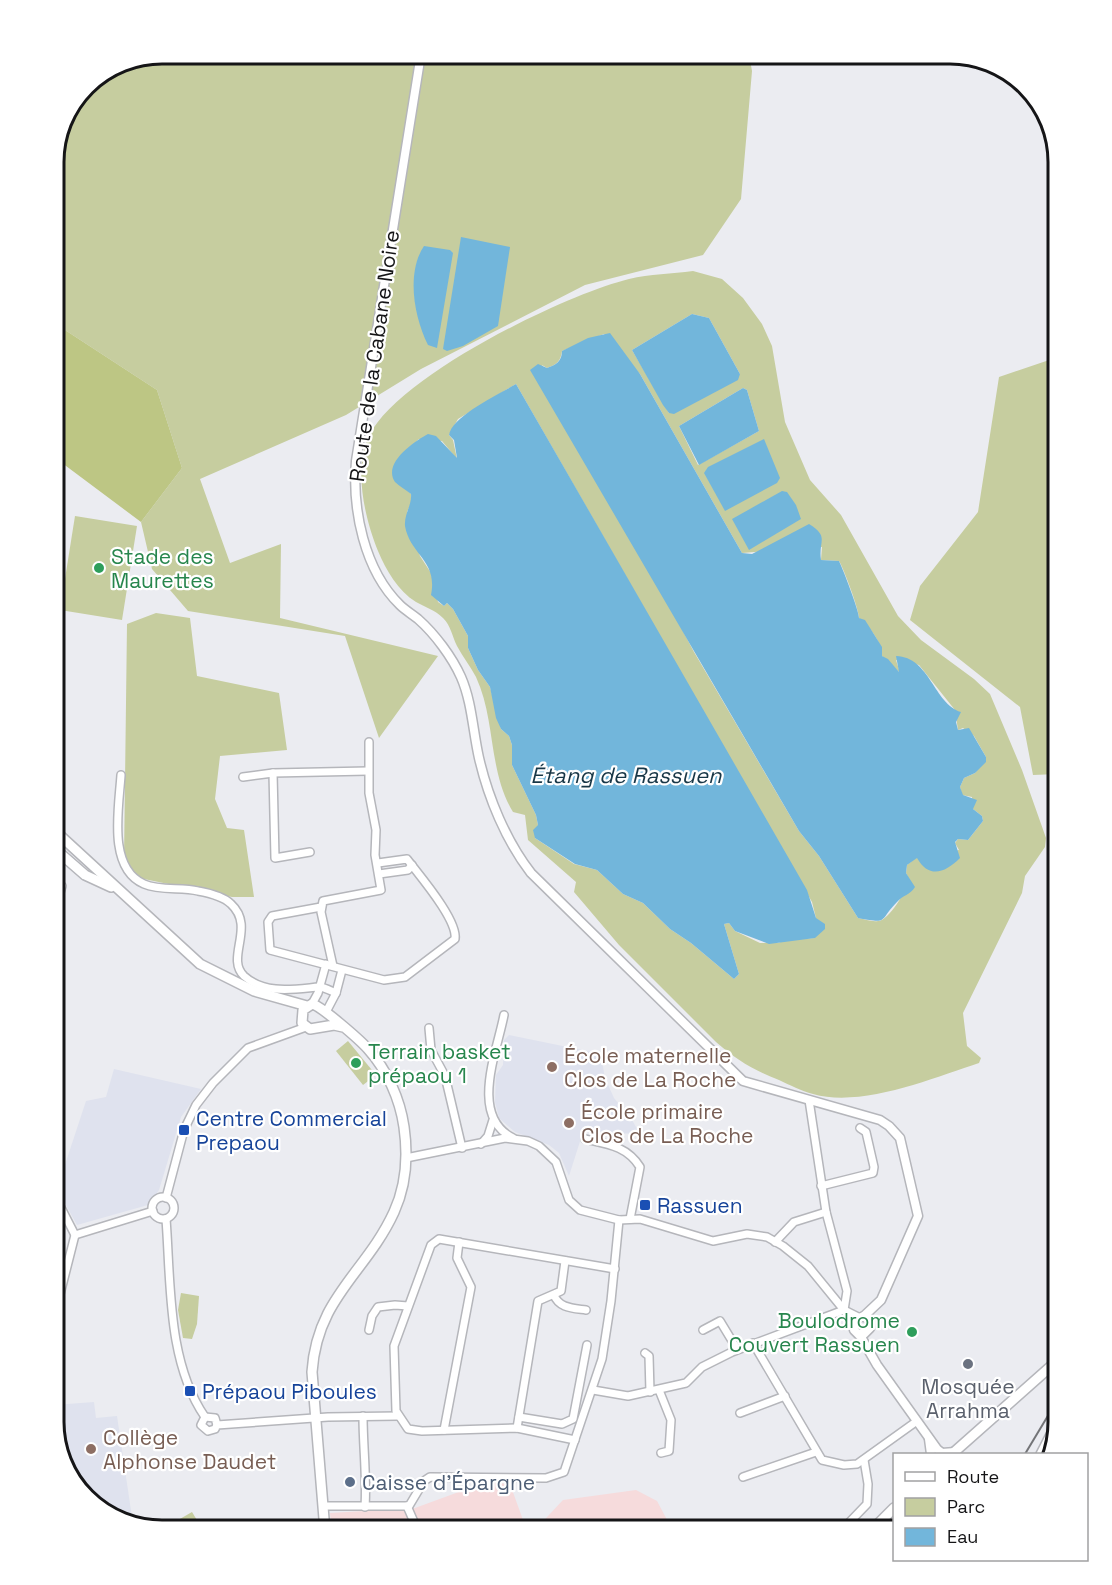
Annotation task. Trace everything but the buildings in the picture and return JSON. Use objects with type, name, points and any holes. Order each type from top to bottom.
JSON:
[{"type":"main road","points":[[64,840],[200,964],[225,978],[283,1000],[322,1007],[359,1039],[385,1072],[402,1115],[406,1169],[395,1211],[328,1310],[314,1348],[312,1372],[324,1520]]},
{"type":"main road","points":[[64,858],[85,875],[122,894]]},
{"type":"main road","points":[[64,861],[72,865]]},
{"type":"main road","points":[[283,1000],[301,1015],[306,1027],[314,1029],[343,1027]]},
{"type":"main road","points":[[301,1015],[310,1005]]},
{"type":"main road","points":[[321,1027],[326,1018],[326,1012]]},
{"type":"main road","points":[[955,1452],[1048,1369]]},
{"type":"main road","points":[[882,1520],[893,1509]]},
{"type":"street","name":"Route de la Cabane Noire","points":[[419,64],[356,461],[354,489],[356,510],[373,561],[385,586],[400,605],[430,631],[461,678],[489,790],[519,859],[531,873],[732,1073],[743,1081],[880,1120],[900,1138],[918,1216],[880,1300],[863,1322],[866,1345]]},
{"type":"street","points":[[310,1005],[329,965],[321,907],[323,901],[381,890],[368,771],[369,742]]},
{"type":"street","points":[[243,777],[273,773],[368,771]]},
{"type":"street","points":[[273,773],[274,858],[310,852]]},
{"type":"street","points":[[121,775],[118,835],[121,859],[130,876],[145,885],[203,892],[223,898],[232,905],[242,919],[238,967],[245,976],[262,986],[286,991],[320,987],[336,993]]},
{"type":"street","points":[[321,907],[272,916],[268,922],[270,950],[384,981],[405,977],[455,939],[456,932],[445,911],[407,859],[378,863]]},
{"type":"street","points":[[379,874],[408,870],[412,866]]},
{"type":"street","points":[[326,1012],[336,993],[342,970]]},
{"type":"street","points":[[481,1143],[488,1136],[493,1120],[489,1091],[504,1015]]},
{"type":"street","points":[[166,1198],[184,1130],[196,1105],[213,1083],[248,1048],[306,1027]]},
{"type":"street","points":[[429,1028],[431,1050],[445,1076],[462,1148]]},
{"type":"street","points":[[809,1100],[820,1186],[847,1291],[844,1310]]},
{"type":"street","points":[[493,1120],[499,1128],[513,1138],[539,1146],[556,1162],[569,1200],[579,1210],[619,1220],[640,1218],[713,1241],[758,1234],[775,1242],[808,1266],[844,1310],[863,1322]]},
{"type":"street","points":[[820,1186],[873,1173],[874,1167],[866,1132],[860,1128]]},
{"type":"street","points":[[406,1158],[513,1138]]},
{"type":"street","points":[[585,1138],[621,1148],[630,1153],[640,1167],[630,1219]]},
{"type":"street","points":[[153,1211],[155,1202],[166,1198]]},
{"type":"street","points":[[153,1211],[159,1218],[166,1219],[172,1215],[174,1209],[172,1202],[166,1198]]},
{"type":"street","points":[[75,1235],[153,1211]]},
{"type":"street","points":[[775,1242],[794,1222],[826,1212]]},
{"type":"street","points":[[64,1214],[75,1235],[64,1278]]},
{"type":"street","points":[[166,1219],[180,1364],[195,1402],[205,1417]]},
{"type":"street","points":[[407,1506],[424,1481],[430,1477],[555,1476],[564,1472],[592,1390],[607,1334],[619,1220]]},
{"type":"street","points":[[575,1440],[517,1428],[415,1431],[408,1429],[398,1416],[394,1351],[408,1306],[434,1242],[444,1239],[615,1269]]},
{"type":"street","points":[[444,1430],[471,1287],[457,1258],[459,1242]]},
{"type":"street","points":[[517,1428],[538,1301],[561,1291],[565,1261]]},
{"type":"street","points":[[554,1295],[557,1303],[563,1306],[586,1310]]},
{"type":"street","points":[[369,1330],[372,1316],[378,1307],[408,1306]]},
{"type":"street","points":[[592,1390],[614,1395],[650,1392],[686,1383],[702,1366],[737,1349],[844,1310]]},
{"type":"street","points":[[703,1330],[720,1321],[737,1349]]},
{"type":"street","points":[[859,1334],[863,1322]]},
{"type":"street","points":[[863,1322],[854,1330],[859,1334],[929,1439],[942,1453],[955,1452]]},
{"type":"street","points":[[753,1343],[822,1460],[851,1466],[864,1461],[917,1421]]},
{"type":"street","points":[[519,1417],[562,1424],[573,1419],[587,1345]]},
{"type":"street","points":[[645,1353],[649,1356],[650,1392]]},
{"type":"street","points":[[659,1390],[671,1420],[670,1447],[667,1453],[661,1453]]},
{"type":"street","points":[[740,1413],[785,1396]]},
{"type":"street","points":[[363,1416],[363,1463],[367,1478],[365,1507]]},
{"type":"street","points":[[217,1425],[316,1418],[398,1416]]},
{"type":"street","points":[[205,1417],[215,1418],[217,1425],[213,1431],[204,1429],[201,1422],[205,1417]]},
{"type":"street","points":[[929,1439],[931,1453]]},
{"type":"street","points":[[742,1477],[816,1452]]},
{"type":"street","points":[[851,1520],[867,1504],[868,1484],[864,1461]]},
{"type":"street","points":[[322,1506],[407,1506]]},
{"type":"street","points":[[407,1506],[413,1520]]},
{"type":"shaded area","points":[[509,1035],[592,1052],[594,1056],[601,1056],[605,1078],[614,1098],[640,1134],[583,1132],[569,1176],[559,1153],[549,1145],[515,1132],[499,1118],[495,1102],[496,1075],[503,1065],[504,1040]]},
{"type":"shaded area","points":[[114,1069],[201,1089],[181,1117],[159,1190],[148,1205],[77,1225],[64,1202],[64,1167],[86,1101],[106,1097]]},
{"type":"shaded area","name":"Collège Alphonse Daudet","points":[[94,1402],[96,1418],[117,1416],[132,1515],[114,1507],[93,1492],[78,1471],[72,1460],[65,1435],[64,1404]]},
{"type":"shaded area","points":[[486,1482],[510,1484],[523,1520],[331,1520],[330,1513],[415,1508]]},
{"type":"shaded area","points":[[636,1490],[657,1501],[667,1520],[544,1520],[563,1500]]},
{"type":"green space","points":[[163,64],[751,65],[741,199],[703,255],[585,285],[421,369],[346,415],[200,479],[230,563],[281,544],[280,618],[438,656],[379,738],[345,636],[188,611],[152,569],[141,522],[182,468],[157,390],[65,330],[65,156],[68,137],[85,103],[108,81],[125,72],[144,66]]},
{"type":"green space","points":[[693,271],[722,279],[743,298],[762,324],[772,346],[785,422],[810,480],[841,515],[898,616],[921,640],[974,679],[990,694],[1022,770],[1046,838],[1045,847],[1025,876],[1022,893],[963,1013],[967,1046],[981,1058],[979,1063],[897,1089],[853,1097],[832,1097],[804,1091],[754,1069],[716,1042],[619,945],[574,892],[576,882],[528,840],[525,815],[513,812],[499,780],[487,710],[476,677],[457,646],[446,621],[437,613],[416,602],[393,580],[378,551],[365,509],[361,478],[364,449],[369,436],[386,413],[413,388],[486,341],[565,302],[629,279]],"holes":[[[692,314],[709,318],[740,374],[669,413],[632,350]],[[604,334],[640,374],[742,553],[822,547],[821,560],[839,561],[859,618],[875,635],[882,656],[900,673],[896,660],[919,665],[955,710],[958,730],[963,728],[974,736],[986,757],[975,773],[964,778],[960,787],[962,795],[972,797],[973,809],[982,816],[983,821],[968,840],[958,839],[955,843],[959,850],[917,857],[907,865],[906,873],[910,881],[897,904],[882,920],[858,918],[819,856],[799,831],[694,652],[542,365],[547,368],[555,364],[562,351]],[[516,384],[812,902],[816,918],[815,938],[760,943],[735,931],[729,923],[724,924],[739,974],[734,979],[691,943],[670,929],[643,903],[623,894],[597,870],[574,864],[535,838],[538,825],[536,815],[512,765],[512,745],[509,736],[501,729],[490,687],[478,670],[468,648],[468,636],[453,609],[447,603],[444,606],[438,602],[431,573],[420,556],[407,512],[412,501],[411,494],[406,489],[412,446],[419,439],[442,441],[457,459],[453,440],[449,435],[458,419]],[[743,388],[747,390],[759,431],[698,465],[679,426]]]},
{"type":"green space","points":[[65,330],[157,390],[182,468],[141,522],[65,465]]},
{"type":"green space","points":[[1048,360],[1048,774],[1033,775],[1020,707],[910,620],[920,586],[978,512],[999,377]]},
{"type":"green space","name":"Stade des Maurettes","points":[[75,516],[137,526],[122,620],[65,611],[65,581]]},
{"type":"green space","points":[[156,613],[190,618],[197,676],[279,693],[287,750],[220,756],[215,799],[227,828],[244,830],[254,897],[232,897],[139,878],[124,860],[127,624]]},
{"type":"green space","name":"Terrain basket prépaou 1","points":[[348,1041],[376,1075],[363,1085],[336,1051]]},
{"type":"green space","points":[[181,1293],[199,1296],[197,1324],[192,1339],[183,1338],[178,1310]]},
{"type":"green space","points":[[192,1512],[197,1520],[178,1520]]},
{"type":"water","points":[[461,237],[510,247],[498,326],[463,346],[447,351],[443,349]]},
{"type":"water","points":[[424,246],[450,250],[453,253],[437,348],[428,345],[423,334],[414,295],[415,269]]},
{"type":"water","points":[[692,314],[709,318],[740,374],[738,380],[674,414],[669,413],[632,350]]},
{"type":"water","name":"Étang de Rassuen","points":[[610,333],[640,374],[742,553],[752,554],[809,524],[815,528],[822,540],[821,560],[839,561],[859,618],[865,620],[882,647],[882,656],[888,659],[899,672],[896,656],[907,658],[917,664],[944,700],[961,712],[956,722],[958,730],[969,728],[986,757],[986,762],[975,773],[964,778],[960,787],[963,795],[977,800],[973,809],[982,816],[983,821],[968,840],[958,839],[955,842],[960,858],[949,867],[937,872],[927,869],[917,858],[907,865],[906,873],[915,887],[879,921],[858,918],[819,856],[799,831],[530,370],[538,364],[547,368],[560,360],[562,351],[588,338]]},
{"type":"water","name":"Étang de Rassuen","points":[[516,384],[807,890],[816,918],[825,924],[825,929],[815,938],[769,944],[735,931],[729,923],[724,924],[739,974],[734,979],[691,943],[670,929],[643,903],[623,894],[597,870],[575,864],[535,838],[533,830],[538,825],[536,815],[512,765],[512,745],[509,736],[501,729],[496,718],[490,687],[478,670],[468,648],[468,636],[453,609],[447,603],[444,606],[431,595],[431,574],[408,536],[405,522],[411,494],[395,482],[392,475],[396,460],[408,447],[428,434],[436,436],[457,458],[454,440],[449,435],[458,420],[477,406]]},
{"type":"water","points":[[743,388],[747,390],[759,431],[699,465],[679,426]]},
{"type":"water","points":[[764,439],[780,478],[777,483],[725,511],[704,473],[708,467]]},
{"type":"water","points":[[782,491],[787,492],[796,505],[801,519],[749,550],[732,519]]},
{"type":"railway","points":[[1026,1453],[1048,1416]]},
{"type":"place","name":"Stade des Maurettes","points":[[99,568]]},
{"type":"place","name":"Terrain basket prépaou 1","points":[[356,1063]]},
{"type":"place","name":"École maternelle Clos de La Roche","points":[[552,1067]]},
{"type":"place","name":"École primaire Clos de La Roche","points":[[569,1123]]},
{"type":"place","name":"Centre Commercial Prepaou","points":[[184,1130]]},
{"type":"place","name":"Rassuen","points":[[645,1205]]},
{"type":"place","name":"Boulodrome Couvert Rassuen","points":[[912,1332]]},
{"type":"place","name":"Mosquée Arrahma","points":[[968,1364]]},
{"type":"place","name":"Prépaou Piboules","points":[[190,1391]]},
{"type":"place","name":"Collège Alphonse Daudet","points":[[91,1449]]},
{"type":"place","name":"Caisse d'Épargne","points":[[350,1482]]}]
